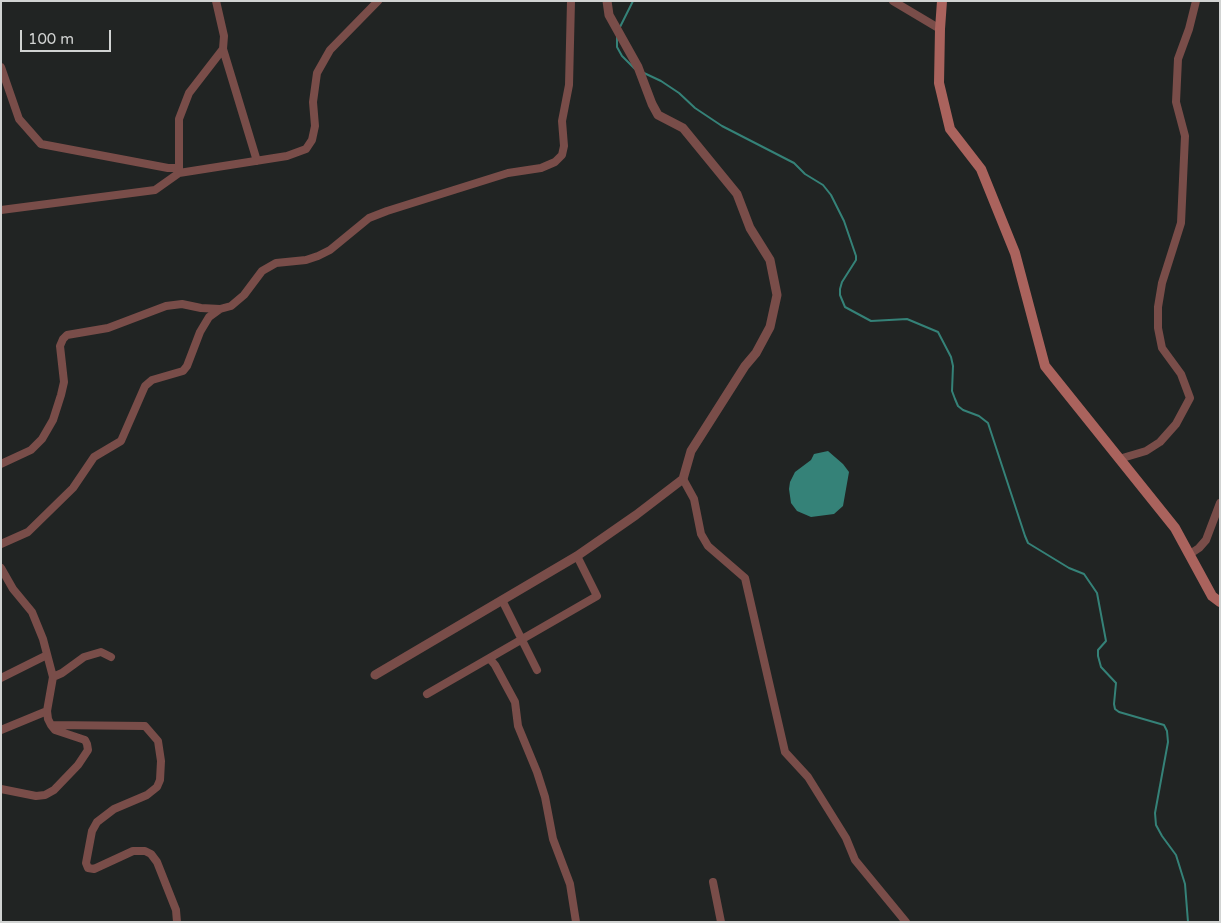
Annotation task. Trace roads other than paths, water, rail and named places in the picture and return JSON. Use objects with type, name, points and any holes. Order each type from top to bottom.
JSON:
[{"type":"main road","points":[[942,1],[939,83],[950,129],[980,168],[1015,254],[1044,366],[1175,528],[1212,596],[1220,602]]},
{"type":"street","points":[[216,1],[224,36],[223,49],[257,161]]},
{"type":"street","points":[[1,67],[19,119],[41,144],[179,170],[286,156],[306,149],[312,140],[315,126],[313,102],[317,72],[330,50],[378,1]]},
{"type":"street","points":[[1,464],[31,450],[42,439],[53,420],[64,382],[60,346],[67,335],[108,328],[166,306],[182,304],[220,309],[231,306],[244,295],[262,271],[276,263],[306,260],[318,256],[330,250],[370,218],[448,191],[508,174],[541,168],[555,162],[562,155],[564,146],[562,121],[569,85],[571,1]]},
{"type":"street","points":[[374,675],[577,556],[636,515],[683,479],[691,451],[745,366],[756,353],[770,327],[777,295],[770,260],[750,228],[737,194],[683,128],[658,115],[649,97],[640,70],[609,15],[607,1]]},
{"type":"street","points":[[893,1],[940,29]]},
{"type":"street","points":[[1119,459],[1146,451],[1160,442],[1176,424],[1190,398],[1181,374],[1162,348],[1158,328],[1158,307],[1162,283],[1181,223],[1185,136],[1176,102],[1178,59],[1189,29],[1196,1]]},
{"type":"street","points":[[179,170],[179,119],[189,93],[223,49]]},
{"type":"street","points":[[1,210],[155,190],[179,170]]},
{"type":"street","points":[[1,544],[28,532],[73,488],[94,457],[121,441],[145,386],[152,380],[183,371],[187,366],[200,332],[209,317],[220,309]]},
{"type":"street","points":[[683,479],[694,499],[701,534],[708,546],[745,578],[785,752],[808,777],[843,832],[856,860],[906,922]]},
{"type":"street","points":[[1190,554],[1195,552],[1206,540],[1220,503]]},
{"type":"street","points":[[427,694],[597,596],[577,556]]},
{"type":"street","points":[[1,568],[13,589],[32,612],[43,639],[53,677],[47,711],[51,726],[55,730],[84,740],[88,750],[78,765],[54,790],[45,795],[36,796],[1,789]]},
{"type":"street","points":[[502,600],[538,670]]},
{"type":"street","points":[[53,677],[62,673],[84,657],[102,652],[111,657]]},
{"type":"street","points":[[1,678],[47,655]]},
{"type":"street","points":[[490,659],[515,702],[518,726],[537,772],[545,797],[553,839],[570,884],[576,922]]},
{"type":"street","points":[[1,730],[47,711]]},
{"type":"street","points":[[51,726],[145,726],[158,741],[161,761],[160,780],[157,787],[147,794],[114,809],[96,822],[92,831],[86,863],[88,868],[94,869],[133,850],[145,851],[151,854],[157,862],[176,910],[177,922]]},
{"type":"street","points":[[713,882],[721,922]]},
{"type":"waterway","points":[[620,27],[633,1]]},
{"type":"waterway","points":[[617,36],[617,47],[622,56],[635,69]]},
{"type":"waterway","points":[[644,73],[679,93],[695,108],[722,126],[794,163],[805,174],[823,185],[831,195],[844,221],[856,256],[856,260],[842,282],[840,289],[840,295],[845,307],[871,321],[907,319],[938,332],[951,357],[953,366],[952,391],[955,399],[958,406],[963,410],[979,416],[988,423],[1028,543],[1069,568],[1084,574],[1097,593],[1106,641],[1098,650],[1098,656],[1101,667],[1116,683],[1115,709],[1119,712],[1164,725],[1167,731],[1168,742],[1155,813],[1156,825],[1176,855],[1185,884],[1188,922]]}]
